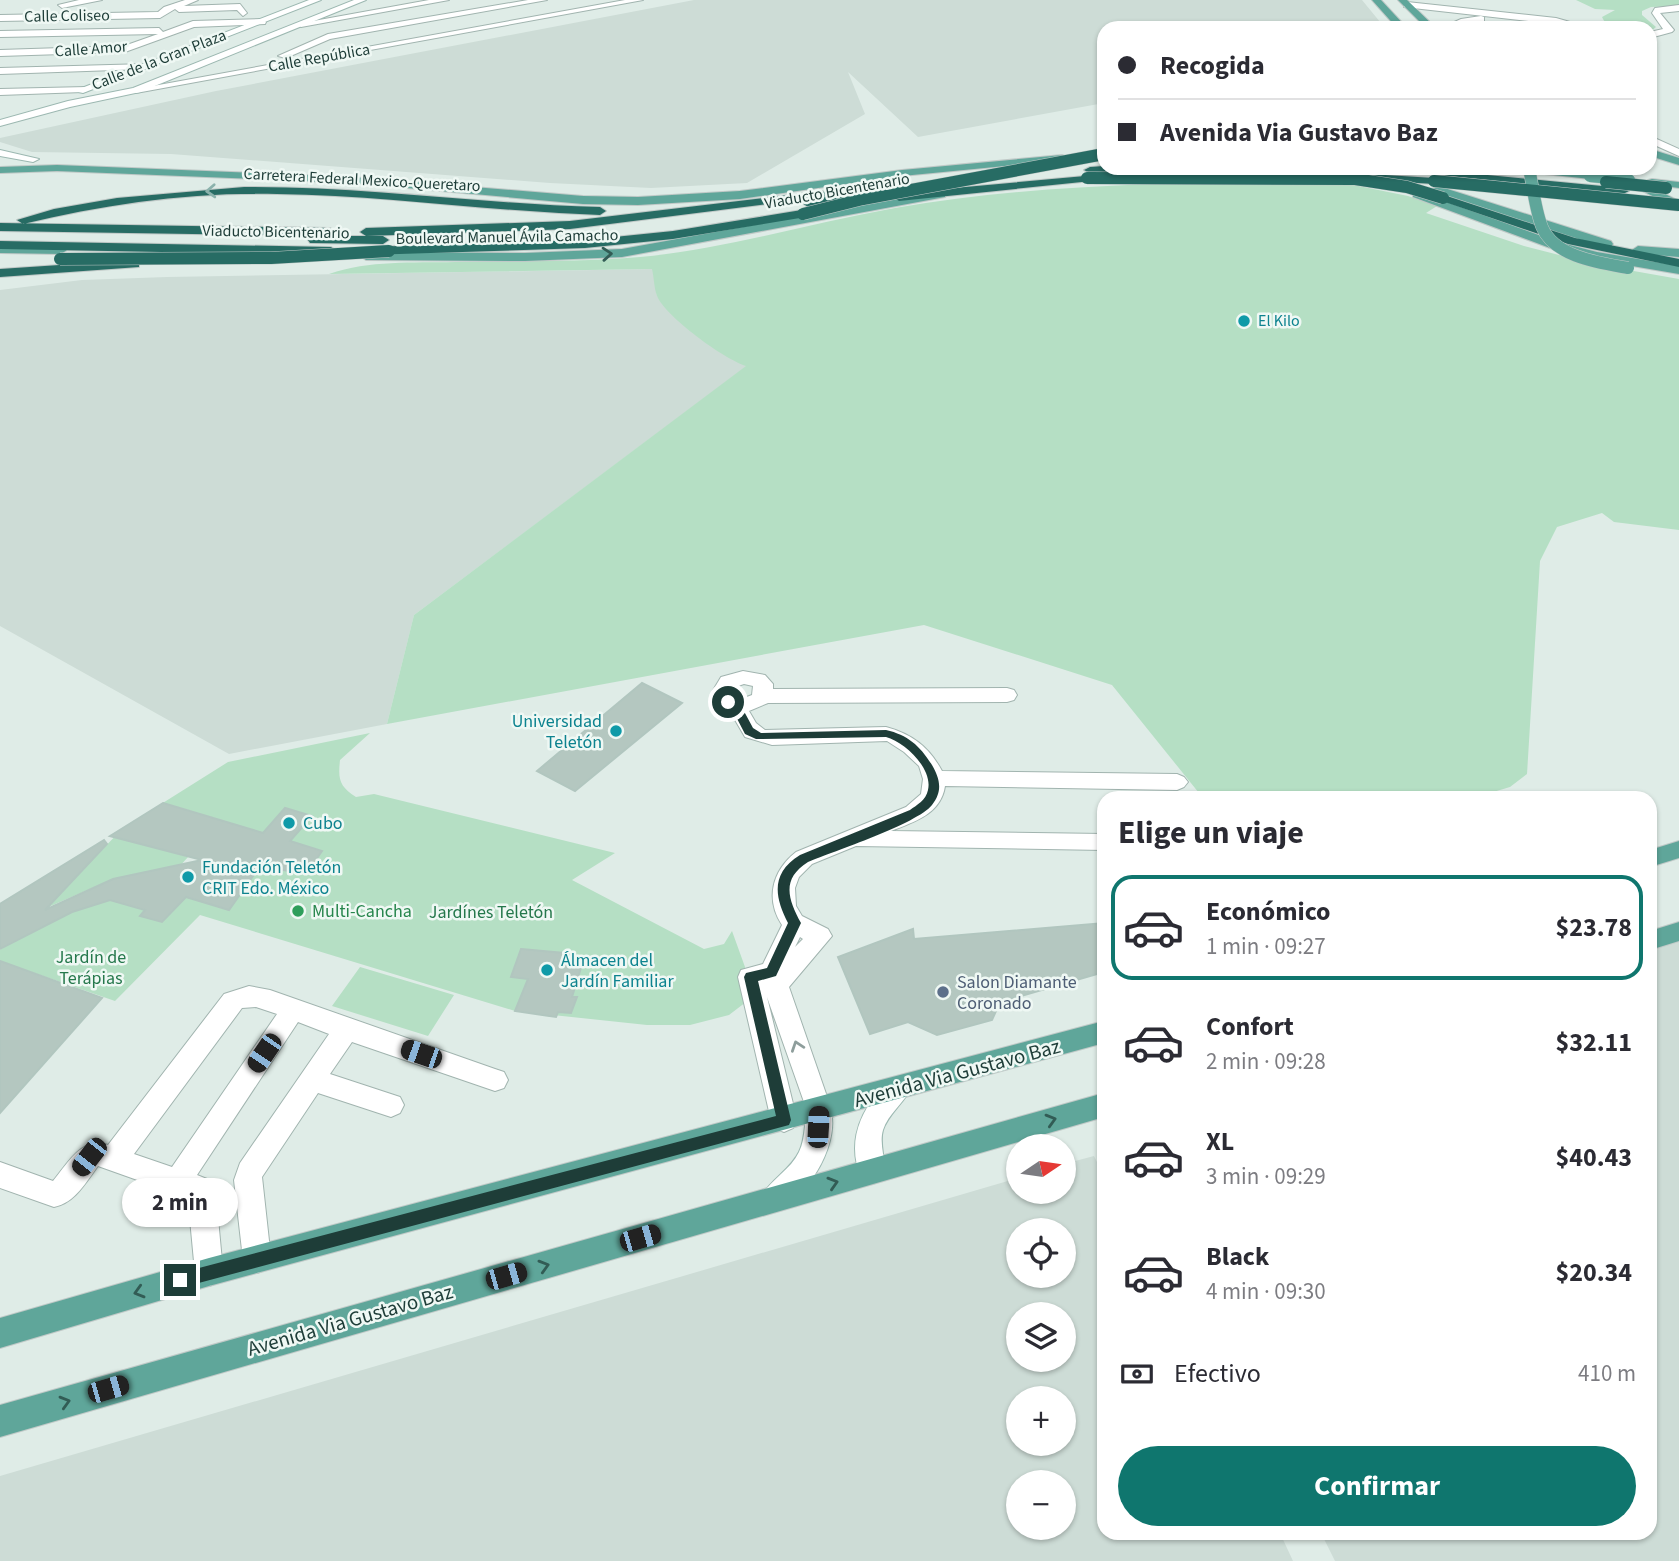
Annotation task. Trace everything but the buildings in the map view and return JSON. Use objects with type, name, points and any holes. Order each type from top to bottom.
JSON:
[{"type":"highway","points":[[803,214],[863,199],[1097,156]]},
{"type":"highway","name":"Boulevard Manuel Ávila Camacho","points":[[0,226],[410,232],[570,225],[978,173],[1097,164]]},
{"type":"highway","name":"Boulevard Manuel Ávila Camacho","points":[[0,235],[366,240],[569,232],[680,221],[911,187],[1097,171]]},
{"type":"highway","name":"Viaducto Bicentenario","points":[[0,247],[389,251],[585,244],[673,235],[937,192],[1087,178],[1155,175]]},
{"type":"highway","name":"Viaducto Bicentenario","points":[[1351,175],[1679,206]]},
{"type":"highway","points":[[1461,175],[1679,196]]},
{"type":"highway","points":[[1535,175],[1675,187]]},
{"type":"highway","points":[[1087,178],[1341,178],[1394,184],[1562,239],[1679,261]]},
{"type":"highway","points":[[279,190],[523,196]]},
{"type":"highway","name":"Carretera Federal Mexico-Queretaro","points":[[0,226],[60,211],[192,192],[279,190],[596,211],[724,207]]},
{"type":"highway","points":[[0,261],[281,258],[389,251]]},
{"type":"highway","points":[[0,273],[102,265],[290,261],[359,256]]},
{"type":"main road","points":[[1376,0],[1396,21]]},
{"type":"main road","points":[[1387,0],[1408,21]]},
{"type":"main road","points":[[1405,3],[1424,21]]},
{"type":"main road","points":[[1657,154],[1679,162]]},
{"type":"main road","name":"Boulevard Manuel Ávila Camacho","points":[[0,170],[57,168],[352,180],[583,200],[695,199],[929,170],[1097,156]]},
{"type":"main road","points":[[0,162],[33,159],[187,166],[240,175]]},
{"type":"main road","points":[[1657,167],[1679,173]]},
{"type":"main road","name":"Boulevard Manuel Ávila Camacho","points":[[0,247],[359,256],[525,257],[612,253],[734,234],[949,194],[1176,175],[1343,176],[1679,206]]},
{"type":"main road","points":[[1531,175],[1542,229],[1553,242],[1589,259],[1679,277]]},
{"type":"main road","points":[[1582,175],[1675,187]]},
{"type":"main road","points":[[1619,175],[1679,206]]},
{"type":"main road","points":[[1343,176],[1408,192],[1570,249],[1679,270]]},
{"type":"main road","points":[[1398,180],[1453,193],[1598,242],[1642,251],[1679,253]]},
{"type":"main road","points":[[1538,205],[1564,224],[1597,236],[1635,244],[1679,246]]},
{"type":"main road","points":[[1657,857],[1679,849]]},
{"type":"main road","points":[[1657,939],[1679,931]]},
{"type":"main road","name":"Avenida Via Gustavo Baz","points":[[0,1333],[209,1272],[819,1111],[1097,1034]]},
{"type":"main road","name":"Avenida Via Gustavo Baz","points":[[0,1421],[1097,1107]]},
{"type":"street","points":[[0,16],[99,0]]},
{"type":"street","points":[[167,9],[194,0]]},
{"type":"street","name":"Calle de la Gran Plaza","points":[[0,116],[32,108],[317,0]]},
{"type":"street","points":[[292,10],[331,0]]},
{"type":"street","name":"Calle de la Gran Plaza","points":[[136,90],[301,24],[347,2],[362,0]]},
{"type":"street","points":[[301,24],[445,0]]},
{"type":"street","points":[[252,70],[328,37],[543,0]]},
{"type":"street","points":[[509,23],[556,0]]},
{"type":"street","name":"Calle República","points":[[0,123],[68,104],[136,90],[639,0]]},
{"type":"street","points":[[1405,3],[1542,21]]},
{"type":"street","name":"Calle Coliseo","points":[[0,16],[160,15],[167,9],[244,8]]},
{"type":"street","points":[[1657,33],[1669,30],[1660,16],[1679,10]]},
{"type":"street","points":[[1468,21],[1506,21]]},
{"type":"street","name":"Calle Amor","points":[[0,53],[125,49],[193,24],[262,22]]},
{"type":"street","points":[[149,31],[155,25],[193,24]]},
{"type":"street","points":[[0,34],[175,30]]},
{"type":"street","points":[[0,71],[144,66]]},
{"type":"street","points":[[0,92],[83,89]]},
{"type":"street","points":[[1657,142],[1679,153]]},
{"type":"street","points":[[0,153],[33,159]]},
{"type":"street","points":[[763,695],[763,684],[758,680],[743,677],[735,678],[723,687],[722,692],[723,697],[736,705],[749,731],[760,737],[886,734],[900,737],[918,753],[934,778],[934,790],[927,803],[920,808],[791,866],[785,877],[783,892],[786,907],[795,923],[820,936],[767,982]]},
{"type":"street","points":[[736,705],[752,704],[763,695],[1007,695]]},
{"type":"street","points":[[934,778],[1177,782]]},
{"type":"street","points":[[851,839],[1097,842]]},
{"type":"street","points":[[784,1120],[767,982],[795,923]]},
{"type":"street","points":[[767,982],[819,1111],[817,1143],[811,1161],[773,1201]]},
{"type":"street","points":[[113,1160],[233,1001],[244,995],[257,994],[293,1010],[495,1080]]},
{"type":"street","points":[[177,1182],[293,1010]]},
{"type":"street","points":[[257,1259],[248,1180],[250,1172],[346,1029]]},
{"type":"street","points":[[314,1080],[391,1105]]},
{"type":"street","points":[[872,1171],[866,1149],[866,1132],[877,1112],[898,1088]]},
{"type":"street","points":[[0,1175],[54,1194],[65,1189],[94,1154],[197,1188],[201,1193],[209,1272]]},
{"type":"shaded area","points":[[694,0],[1362,0],[1379,21],[1097,21],[1097,104],[918,137],[848,72],[865,114],[747,183],[651,188],[550,183],[171,154],[32,152],[0,142],[0,138],[216,91]]},
{"type":"shaded area","points":[[653,269],[657,296],[747,366],[414,615],[387,724],[229,754],[0,626],[0,290],[82,280],[167,277]]},
{"type":"shaded area","points":[[1679,939],[1679,1561],[1335,1561],[1324,1540],[1657,1540],[1657,948]]},
{"type":"shaded area","points":[[1094,1156],[1097,1162],[1097,1540],[1283,1540],[1293,1561],[0,1561],[0,1476],[1006,1182],[1006,1204],[1076,1204],[1076,1161]]},
{"type":"green space","points":[[1576,0],[1679,0],[1679,6],[1651,7],[1642,11],[1642,15],[1649,21],[1604,21],[1602,17],[1615,10],[1595,9]]},
{"type":"green space","points":[[1329,180],[1408,196],[1437,206],[1426,213],[1524,246],[1594,264],[1679,279],[1679,530],[1614,522],[1602,513],[1557,527],[1540,561],[1527,774],[1510,787],[1497,791],[1197,791],[1112,685],[924,625],[387,724],[414,615],[746,366],[711,346],[672,315],[657,296],[652,269],[329,274],[360,266],[391,263],[640,257],[737,242],[895,208],[949,200],[1057,189]]},
{"type":"green space","name":"Jardínes Teletón","points":[[370,733],[340,760],[341,782],[350,793],[356,797],[374,794],[615,853],[572,880],[704,949],[724,944],[732,931],[745,967],[746,1002],[729,1015],[690,1025],[647,1025],[515,1011],[200,915],[115,1001],[0,961],[0,950],[9,944],[55,920],[102,902],[112,901],[145,910],[141,916],[162,922],[186,897],[229,909],[261,866],[272,867],[322,851],[178,807],[142,844],[188,857],[179,867],[113,879],[46,908],[123,828],[228,762]]},
{"type":"green space","points":[[360,967],[454,995],[428,1036],[332,1006]]},
{"type":"place","name":"El Kilo","points":[[1244,321]]},
{"type":"place","name":"Universidad Teletón","points":[[616,731]]},
{"type":"place","name":"Cubo","points":[[289,823]]},
{"type":"place","name":"Fundación Teletón CRIT Edo. México","points":[[188,877]]},
{"type":"place","name":"Multi-Cancha","points":[[298,911]]},
{"type":"place","name":"Álmacen del Jardín Familiar","points":[[547,970]]},
{"type":"place","name":"Salon Diamante Coronado","points":[[943,992]]},
{"type":"route","points":[[180,1280],[784,1120],[750,977],[771,972],[795,923],[786,907],[783,892],[785,877],[791,866],[804,859],[914,813],[927,803],[934,790],[934,778],[918,753],[900,737],[886,734],[760,737],[749,731],[736,705],[728,702]]},
{"type":"park label","name":"Jardín de Terápias","points":[[91,967]]}]
